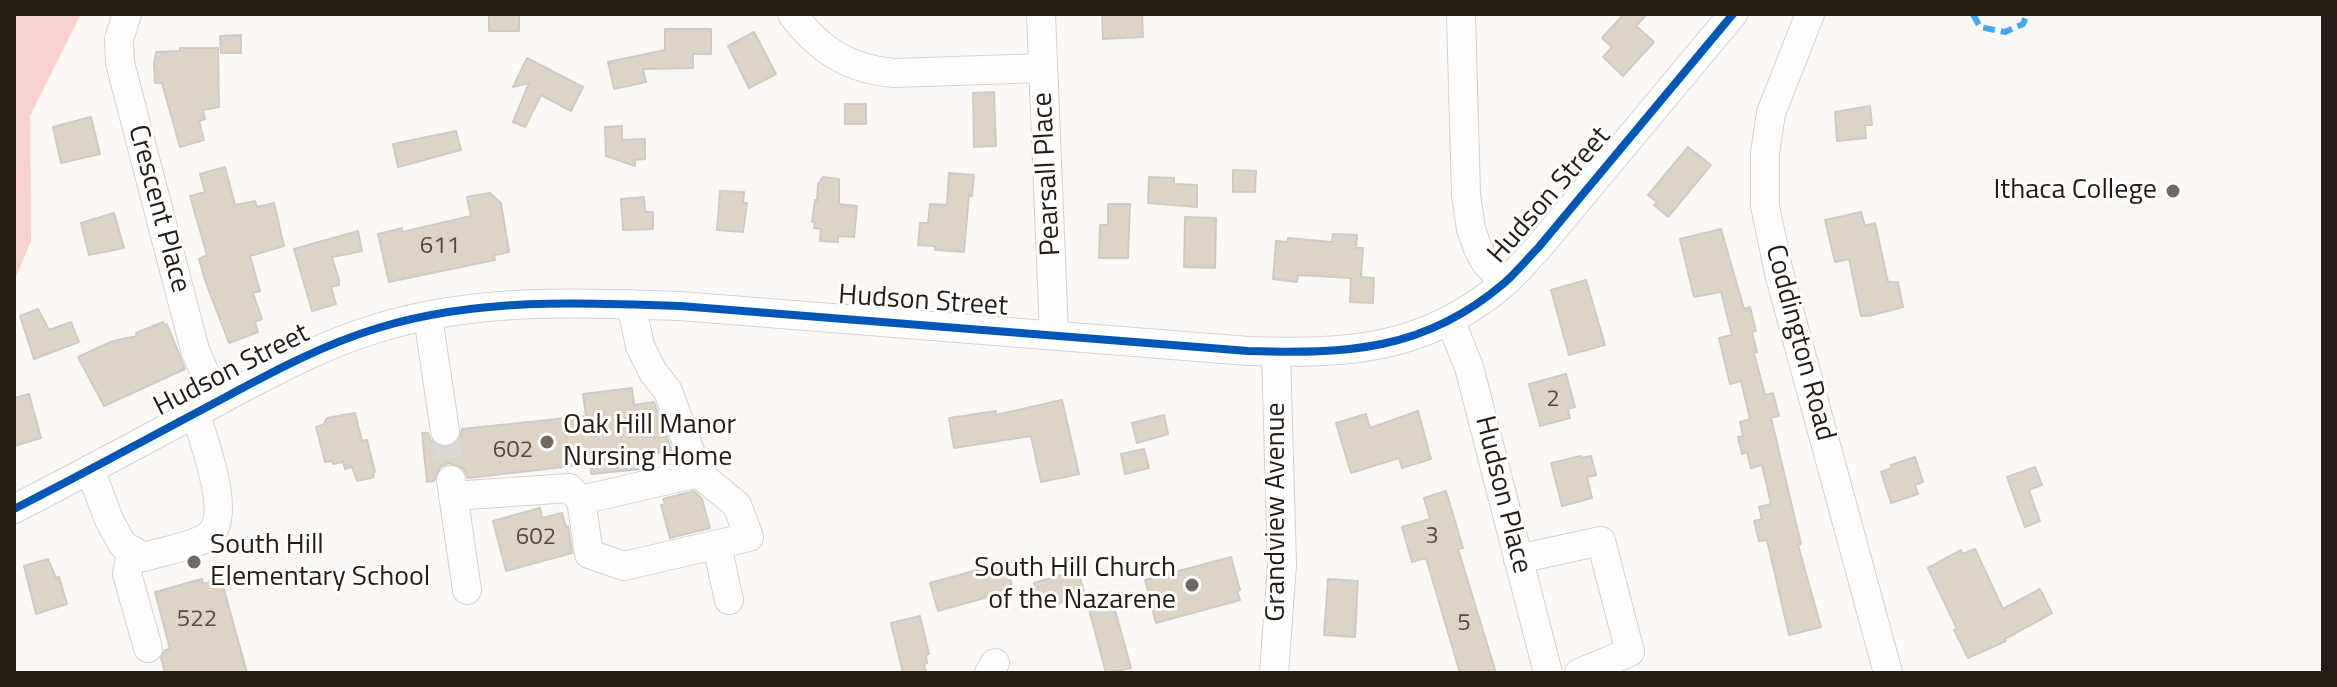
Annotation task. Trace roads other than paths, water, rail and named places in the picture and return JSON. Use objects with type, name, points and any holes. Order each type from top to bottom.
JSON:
[{"type":"street","name":"Crescent Place","points":[[127,14],[119,39],[120,63],[195,350],[218,505],[217,523],[208,538],[144,557],[132,550]]},
{"type":"street","points":[[792,14],[824,49],[849,64],[872,71],[895,73],[1043,68]]},
{"type":"street","name":"Pearsall Place","points":[[1041,14],[1054,334]]},
{"type":"street","points":[[1461,14],[1466,195],[1471,229],[1482,256],[1504,283]]},
{"type":"street","name":"Coddington Road","points":[[1810,14],[1771,113],[1765,153],[1765,206],[1779,273],[1888,673]]},
{"type":"street","name":"Hudson Street","points":[[14,509],[335,343],[379,327],[462,310],[538,304],[631,304],[1310,353],[1378,345],[1416,336],[1450,320],[1504,283],[1538,248],[1732,15]]},
{"type":"street","points":[[467,590],[452,488],[569,488],[581,500],[589,554],[624,566],[749,537],[737,505],[698,473],[668,391],[653,372],[640,346],[631,304]]},
{"type":"street","points":[[428,317],[445,431]]},
{"type":"street","name":"Hudson Place","points":[[1450,320],[1469,367],[1548,673]]},
{"type":"street","name":"Grandview Avenue","points":[[1274,673],[1282,565],[1276,352]]},
{"type":"street","points":[[90,469],[109,520],[123,545],[132,550],[127,574],[148,648]]},
{"type":"street","points":[[581,500],[698,473]]},
{"type":"street","points":[[1518,559],[1601,541],[1630,652],[1579,673]]},
{"type":"street","points":[[717,546],[729,600]]},
{"type":"tunnel","points":[[445,431],[451,479]]},
{"type":"place","name":"Ithaca College","points":[[2173,191]]},
{"type":"place","name":"Oak Hill Manor Nursing Home","points":[[547,442]]},
{"type":"place","name":"South Hill Elementary School","points":[[194,562]]},
{"type":"place","name":"South Hill Church of the Nazarene","points":[[1192,585]]}]
